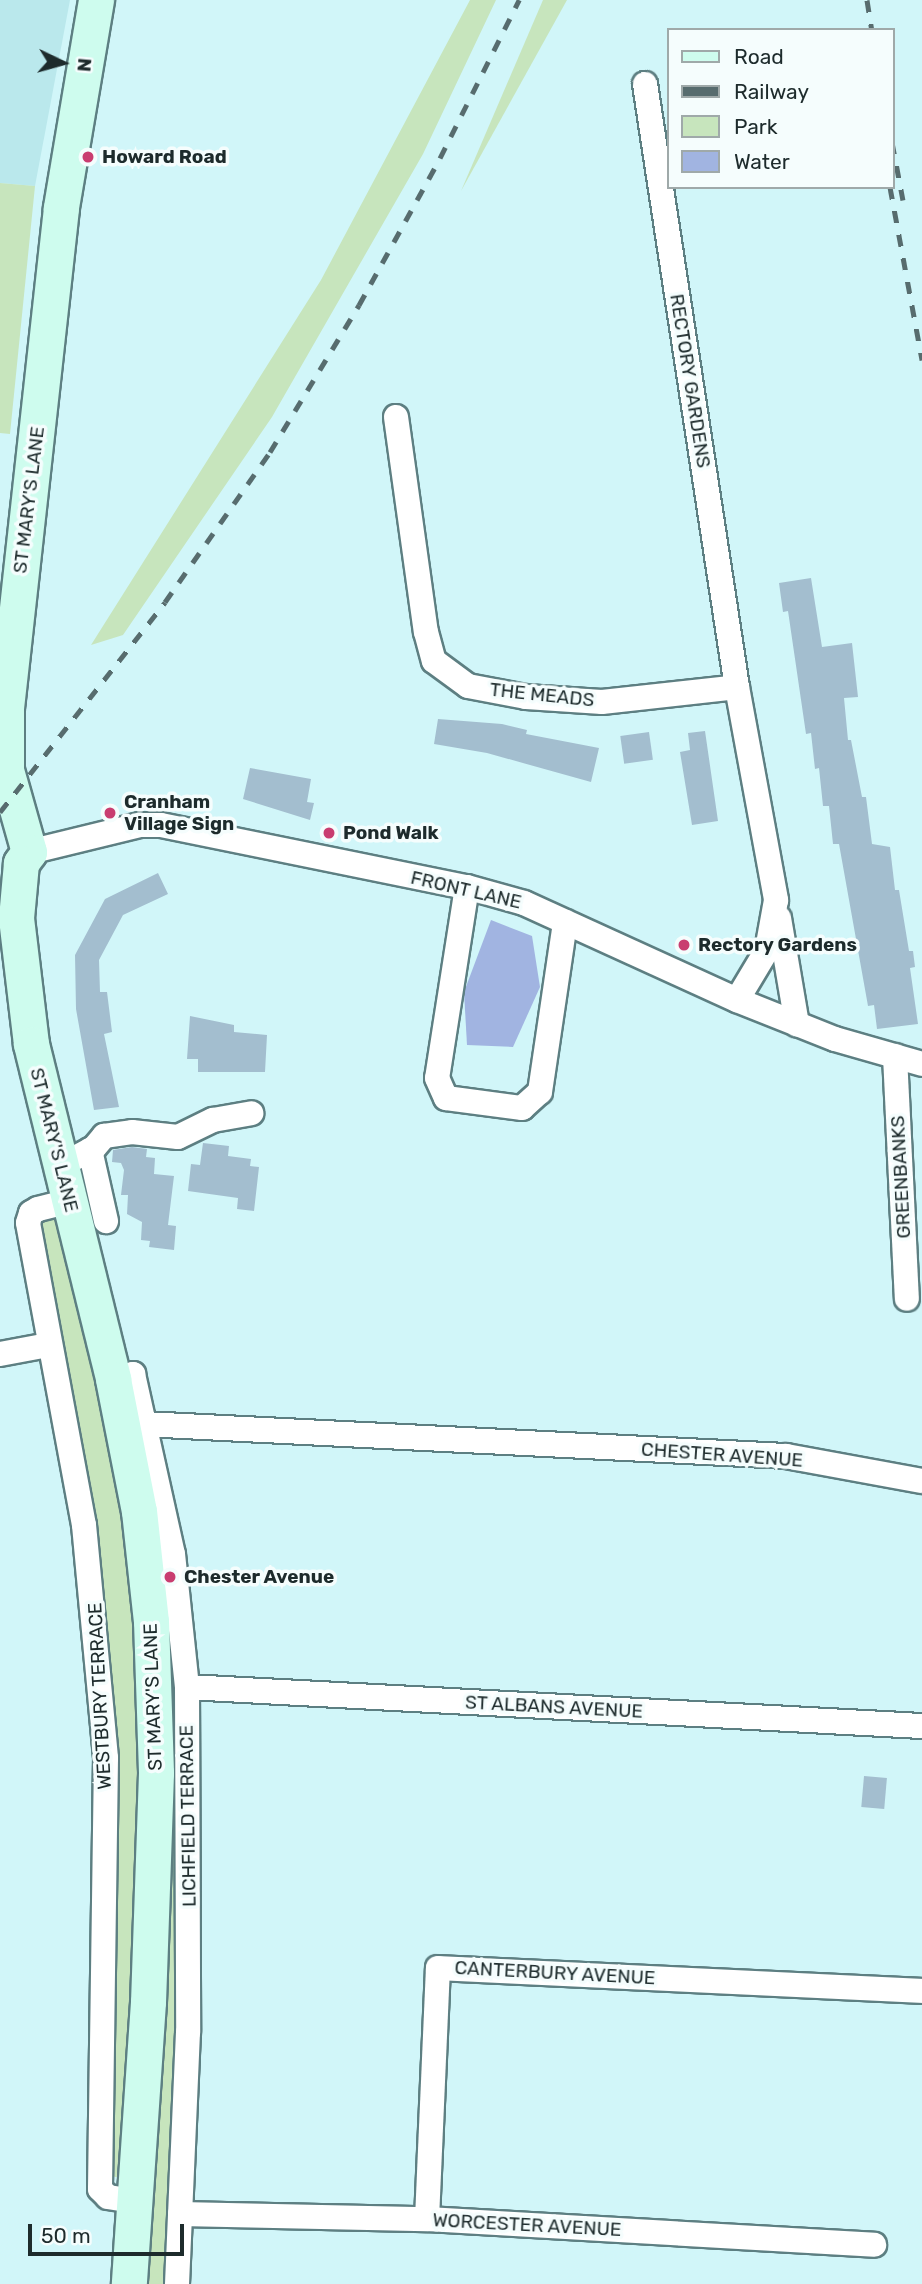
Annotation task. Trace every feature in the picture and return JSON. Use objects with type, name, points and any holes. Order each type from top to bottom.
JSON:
[{"type":"main road","name":"ST MARY'S LANE","points":[[96,0],[61,208],[7,696],[3,770],[29,852],[20,863],[17,885],[20,979],[60,1166],[113,1379],[139,1511],[151,1621],[156,1728],[148,2002],[132,2200],[129,2284]]},
{"type":"street","name":"RECTORY GARDENS","points":[[645,84],[737,687],[776,900],[767,950],[737,1000]]},
{"type":"street","name":"THE MEADS","points":[[396,417],[425,632],[434,661],[468,686],[526,697],[602,702],[737,687]]},
{"type":"street","name":"FRONT LANE","points":[[29,852],[140,825],[161,825],[467,887],[524,903],[737,1000],[797,1024],[922,1063]]},
{"type":"street","points":[[467,887],[438,1078],[446,1098],[522,1108],[540,1092],[565,922]]},
{"type":"street","points":[[776,900],[797,1024]]},
{"type":"street","name":"GREENBANKS","points":[[895,1056],[907,1299]]},
{"type":"street","points":[[60,1166],[90,1150],[104,1136],[132,1132],[178,1137],[213,1121],[251,1113]]},
{"type":"street","points":[[90,1150],[106,1221]]},
{"type":"street","name":"WESTBURY TERRACE","points":[[69,1201],[38,1209],[31,1213],[28,1223],[48,1345],[84,1525],[106,1758],[100,2189],[108,2197],[132,2200]]},
{"type":"street","points":[[0,1354],[48,1345]]},
{"type":"street","name":"LICHFIELD TERRACE","points":[[113,1379],[133,1374],[173,1554],[187,1686],[188,2019],[177,2284]]},
{"type":"street","name":"CHESTER AVENUE","points":[[143,1424],[786,1456],[922,1481]]},
{"type":"street","name":"ST ALBANS AVENUE","points":[[187,1686],[922,1727]]},
{"type":"street","name":"CANTERBURY AVENUE","points":[[427,2219],[438,1968],[922,1991]]},
{"type":"street","name":"WORCESTER AVENUE","points":[[180,2214],[427,2219],[874,2245]]},
{"type":"shaded area","points":[[0,0],[70,0],[35,186],[0,183]]},
{"type":"green space","points":[[470,0],[496,0],[423,154],[272,417],[123,635],[91,645],[321,280]]},
{"type":"green space","points":[[543,0],[567,0],[461,191]]},
{"type":"green space","points":[[0,183],[35,186],[10,434],[0,433]]},
{"type":"green space","points":[[57,1217],[124,1485],[147,1779],[119,2178],[106,2174],[113,1840],[40,1221]]},
{"type":"green space","points":[[166,1611],[176,1648],[177,1953],[166,2284],[140,2284]]},
{"type":"water","points":[[491,920],[532,936],[540,987],[513,1047],[467,1045],[464,992]]},
{"type":"building","points":[[811,578],[822,647],[852,643],[858,697],[844,698],[848,740],[851,740],[862,797],[866,797],[872,844],[890,847],[895,890],[899,890],[909,951],[913,951],[915,967],[910,968],[918,1024],[877,1029],[874,1005],[868,1006],[839,844],[833,844],[829,806],[823,806],[819,768],[815,769],[811,733],[806,734],[788,611],[783,612],[779,583]]},
{"type":"building","points":[[438,719],[502,724],[527,730],[526,734],[599,748],[591,782],[487,753],[434,744]]},
{"type":"building","points":[[705,731],[718,821],[692,825],[680,752],[690,750],[688,733]]},
{"type":"building","points":[[649,732],[653,760],[624,764],[620,736]]},
{"type":"building","points":[[250,768],[311,779],[307,802],[314,803],[310,820],[243,799]]},
{"type":"building","points":[[158,873],[168,894],[123,915],[99,960],[100,992],[107,992],[112,1032],[104,1034],[119,1107],[94,1110],[76,1009],[75,955],[105,899]]},
{"type":"building","points":[[190,1016],[234,1025],[234,1032],[267,1035],[265,1072],[198,1072],[198,1059],[187,1059]]},
{"type":"building","points":[[203,1143],[229,1146],[228,1156],[251,1159],[250,1166],[259,1167],[254,1211],[237,1209],[238,1198],[188,1191],[191,1164],[200,1165]]},
{"type":"building","points":[[132,1147],[147,1149],[146,1157],[155,1158],[154,1174],[174,1176],[168,1225],[176,1226],[174,1250],[149,1247],[150,1241],[141,1240],[142,1222],[127,1214],[128,1195],[121,1195],[124,1170],[121,1163],[112,1162],[113,1150]]},
{"type":"building","points":[[864,1776],[887,1778],[884,1809],[861,1807]]},
{"type":"railway","points":[[0,812],[165,602],[270,452],[359,305],[440,158],[519,0]]},
{"type":"railway","points":[[867,0],[872,28]]},
{"type":"railway","points":[[894,153],[903,200]]},
{"type":"railway","points":[[890,189],[922,360]]},
{"type":"place","name":"Howard Road","points":[[88,157]]},
{"type":"place","name":"Cranham Village Sign","points":[[110,813]]},
{"type":"place","name":"Pond Walk","points":[[329,833]]},
{"type":"place","name":"Rectory Gardens","points":[[684,945]]},
{"type":"place","name":"Chester Avenue","points":[[170,1577]]}]
